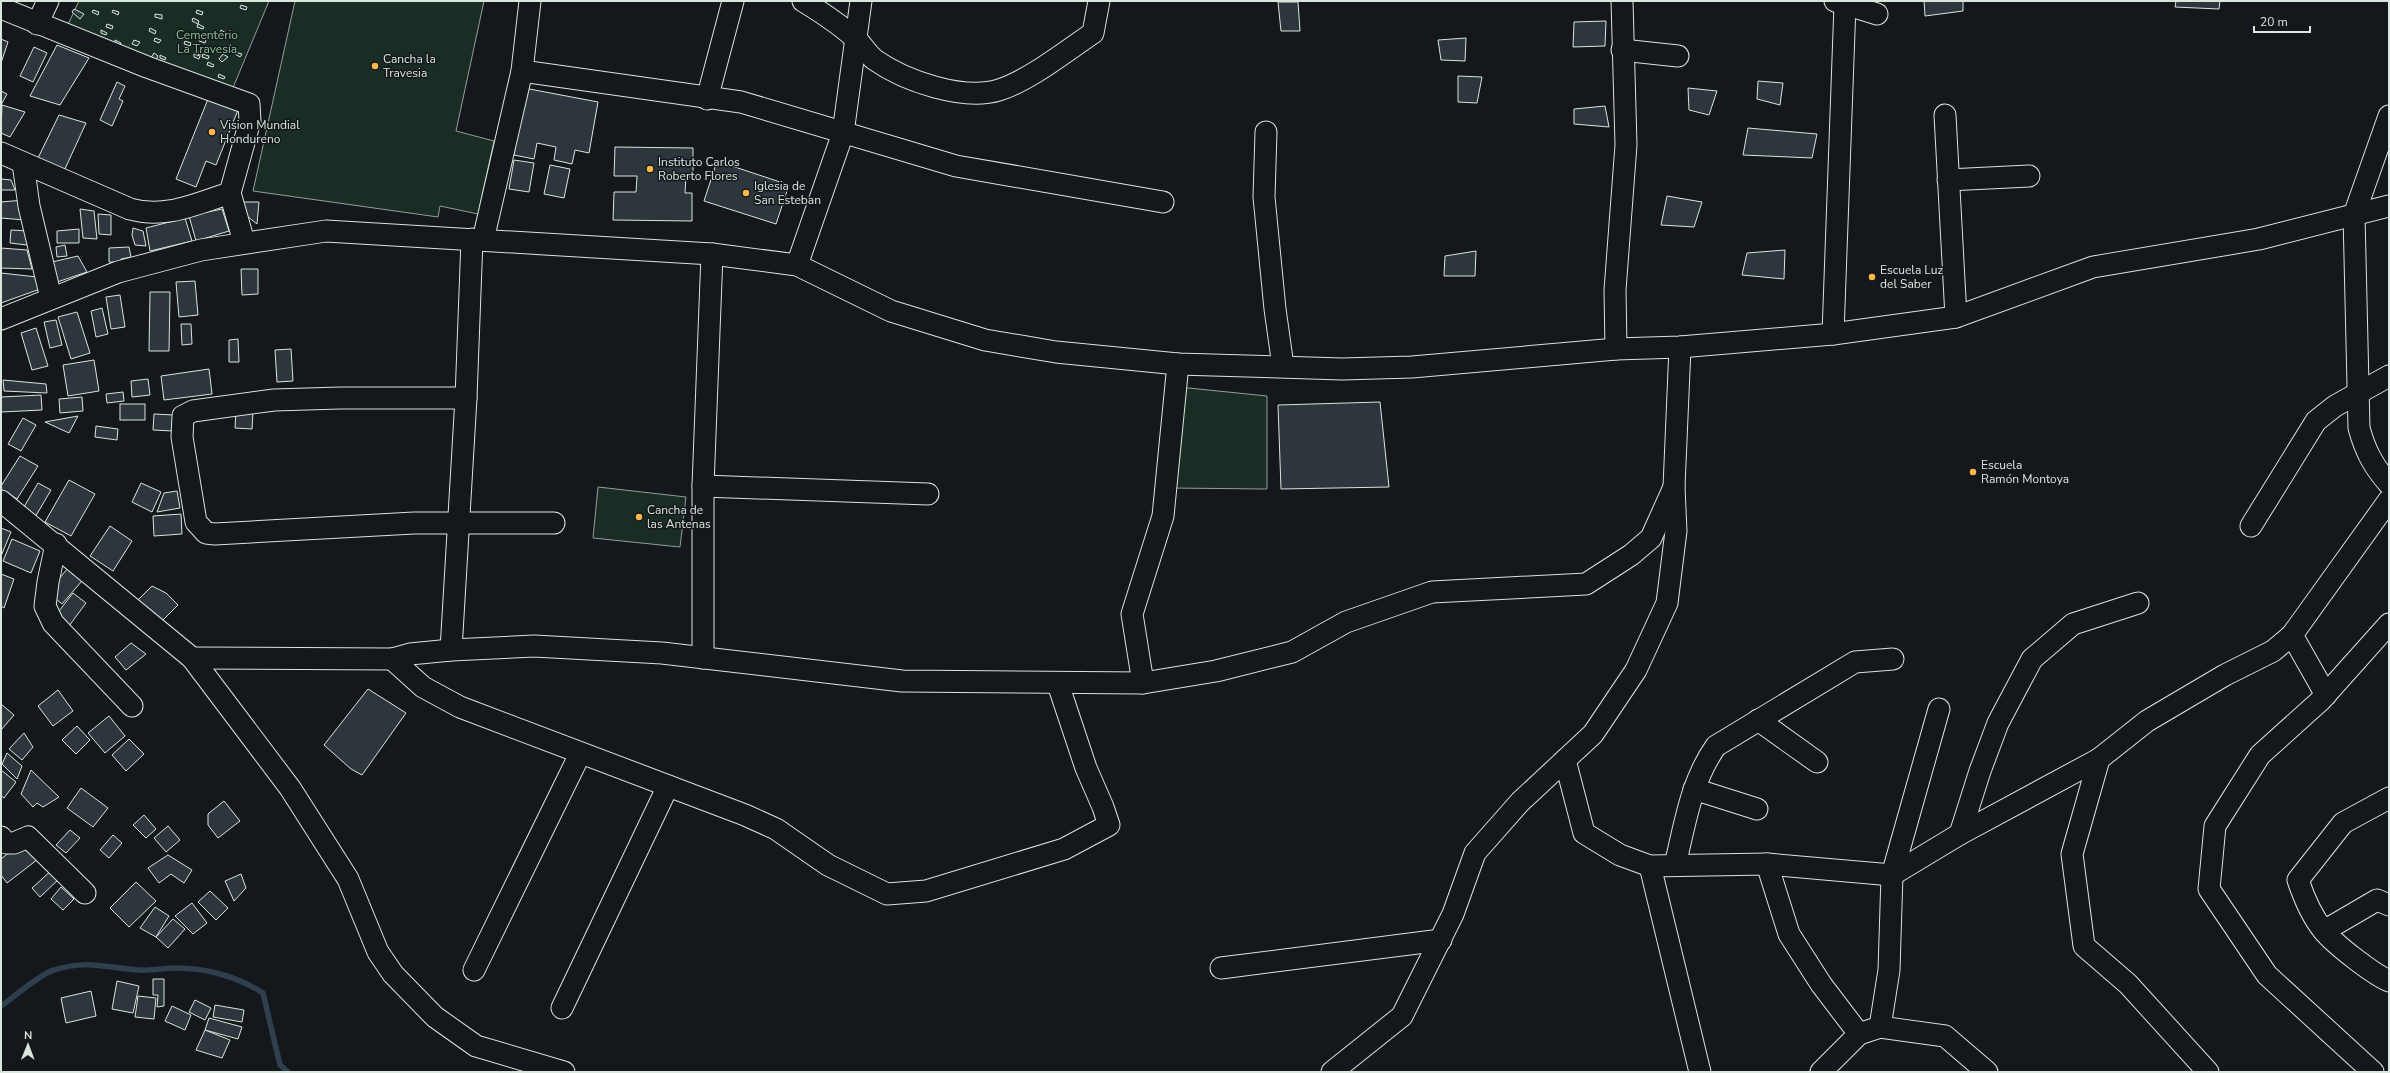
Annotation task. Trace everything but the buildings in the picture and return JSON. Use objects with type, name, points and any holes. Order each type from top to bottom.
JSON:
[{"type":"street","points":[[38,24],[48,1]]},
{"type":"street","points":[[451,650],[477,240],[522,71],[530,1]]},
{"type":"street","points":[[707,99],[733,1]]},
{"type":"street","points":[[803,1],[824,14],[857,40],[874,59],[901,76],[934,87],[964,93],[999,90],[1037,70],[1093,33],[1099,1]]},
{"type":"street","points":[[796,265],[843,132],[857,40],[861,1]]},
{"type":"street","points":[[1616,349],[1615,290],[1626,145],[1622,50],[1622,1]]},
{"type":"street","points":[[1833,334],[1840,2],[1877,14]]},
{"type":"street","points":[[1,8],[38,24],[249,104],[250,121],[230,193],[244,242]]},
{"type":"street","points":[[1622,50],[1678,56]]},
{"type":"street","points":[[522,71],[748,104],[956,166],[1163,202]]},
{"type":"street","points":[[1945,115],[1956,316]]},
{"type":"street","points":[[2389,116],[2354,215],[2360,394],[2359,428],[2365,450],[2377,470],[2389,484]]},
{"type":"street","points":[[1266,132],[1264,197],[1275,309],[1283,366]]},
{"type":"street","points":[[1,154],[130,210],[146,214],[166,214],[230,193]]},
{"type":"street","points":[[23,163],[30,206],[51,298]]},
{"type":"street","points":[[1948,180],[2029,176]]},
{"type":"street","points":[[1,319],[118,272],[201,250],[326,230],[712,254],[796,265],[891,311],[985,340],[1056,352],[1178,364],[1283,366],[1342,369],[1412,367],[1616,349],[1680,347],[1833,334],[1956,316],[2093,267],[2259,239],[2389,206]]},
{"type":"street","points":[[703,658],[703,486],[712,254]]},
{"type":"street","points":[[1332,1072],[1402,1016],[1442,940],[1475,853],[1520,802],[1593,734],[1636,670],[1667,603],[1676,531],[1674,487],[1680,347]]},
{"type":"street","points":[[1143,682],[1132,614],[1163,516],[1178,364]]},
{"type":"street","points":[[2251,526],[2316,422],[2335,406],[2360,394],[2389,376]]},
{"type":"street","points":[[466,398],[340,398],[274,400],[193,411],[183,416],[181,422],[196,522],[206,533],[459,522],[554,523]]},
{"type":"street","points":[[703,486],[928,494]]},
{"type":"street","points":[[192,658],[392,659],[410,654],[451,650],[534,646],[703,658],[902,681],[1058,684],[1143,682],[1216,671],[1292,652],[1346,622],[1432,592],[1586,584],[1631,555],[1651,538],[1674,487]]},
{"type":"street","points":[[1565,760],[1584,833],[1620,855],[1650,866],[1767,864],[1892,875],[1960,834],[2099,759],[2147,721],[2225,675],[2273,651],[2292,634],[2389,500]]},
{"type":"street","points":[[1,501],[56,544],[192,658],[290,788],[348,879],[378,952],[393,974],[435,1017],[476,1046],[564,1072]]},
{"type":"street","points":[[56,544],[48,582],[45,606],[53,623],[132,706]]},
{"type":"street","points":[[1960,834],[1980,771],[1998,723],[2032,659],[2074,624],[2138,603]]},
{"type":"street","points":[[2373,1072],[2267,975],[2209,889],[2215,826],[2260,755],[2326,694],[2389,624]]},
{"type":"street","points":[[2292,634],[2326,694]]},
{"type":"street","points":[[392,659],[423,687],[460,707],[580,754],[668,786],[776,829],[828,865],[887,894],[926,891],[1064,848],[1109,826],[1058,684]]},
{"type":"street","points":[[1675,865],[1694,789],[1703,763],[1716,746],[1855,662],[1893,659]]},
{"type":"street","points":[[1880,1027],[1889,970],[1892,875],[1939,709]]},
{"type":"street","points":[[1758,720],[1817,762]]},
{"type":"street","points":[[474,970],[580,754]]},
{"type":"street","points":[[2099,759],[2072,854],[2084,946],[2128,984],[2208,1072]]},
{"type":"street","points":[[562,1008],[668,786]]},
{"type":"street","points":[[1694,789],[1757,809]]},
{"type":"street","points":[[2389,798],[2343,824],[2298,880],[2306,904],[2324,931],[2376,975],[2389,981]]},
{"type":"street","points":[[1,837],[6,843],[28,837],[85,893]]},
{"type":"street","points":[[1767,864],[1789,934],[1821,984],[1859,1034]]},
{"type":"street","points":[[1650,866],[1700,1072]]},
{"type":"street","points":[[2324,931],[2377,900],[2389,905]]},
{"type":"street","points":[[1221,968],[1442,940]]},
{"type":"street","points":[[1821,1072],[1859,1034],[1880,1027],[1945,1036],[1987,1072]]},
{"type":"green space","name":"Cementerio La Travesía","points":[[79,1],[269,1],[230,95],[64,33]]},
{"type":"green space","name":"Cancha la Travesia","points":[[295,1],[484,1],[456,131],[494,141],[478,214],[440,206],[438,217],[253,191]]},
{"type":"green space","points":[[1179,387],[1267,396],[1267,489],[1170,488]]},
{"type":"green space","name":"Cancha de las Antenas","points":[[598,487],[686,497],[680,547],[593,538]]},
{"type":"waterway","points":[[1,1006],[48,972],[77,965],[97,965],[140,970],[188,968],[222,974],[243,982],[263,993],[280,1065],[288,1072]]},
{"type":"place","name":"Cancha la Travesia","points":[[375,66]]},
{"type":"place","name":"Vision Mundial Hondureno","points":[[212,132]]},
{"type":"place","name":"Instituto Carlos Roberto Flores","points":[[650,169]]},
{"type":"place","name":"Iglesia de San Esteban","points":[[746,193]]},
{"type":"place","name":"Escuela Luz del Saber","points":[[1872,277]]},
{"type":"place","name":"Escuela Ramón Montoya","points":[[1973,472]]},
{"type":"place","name":"Cancha de las Antenas","points":[[639,517]]}]
